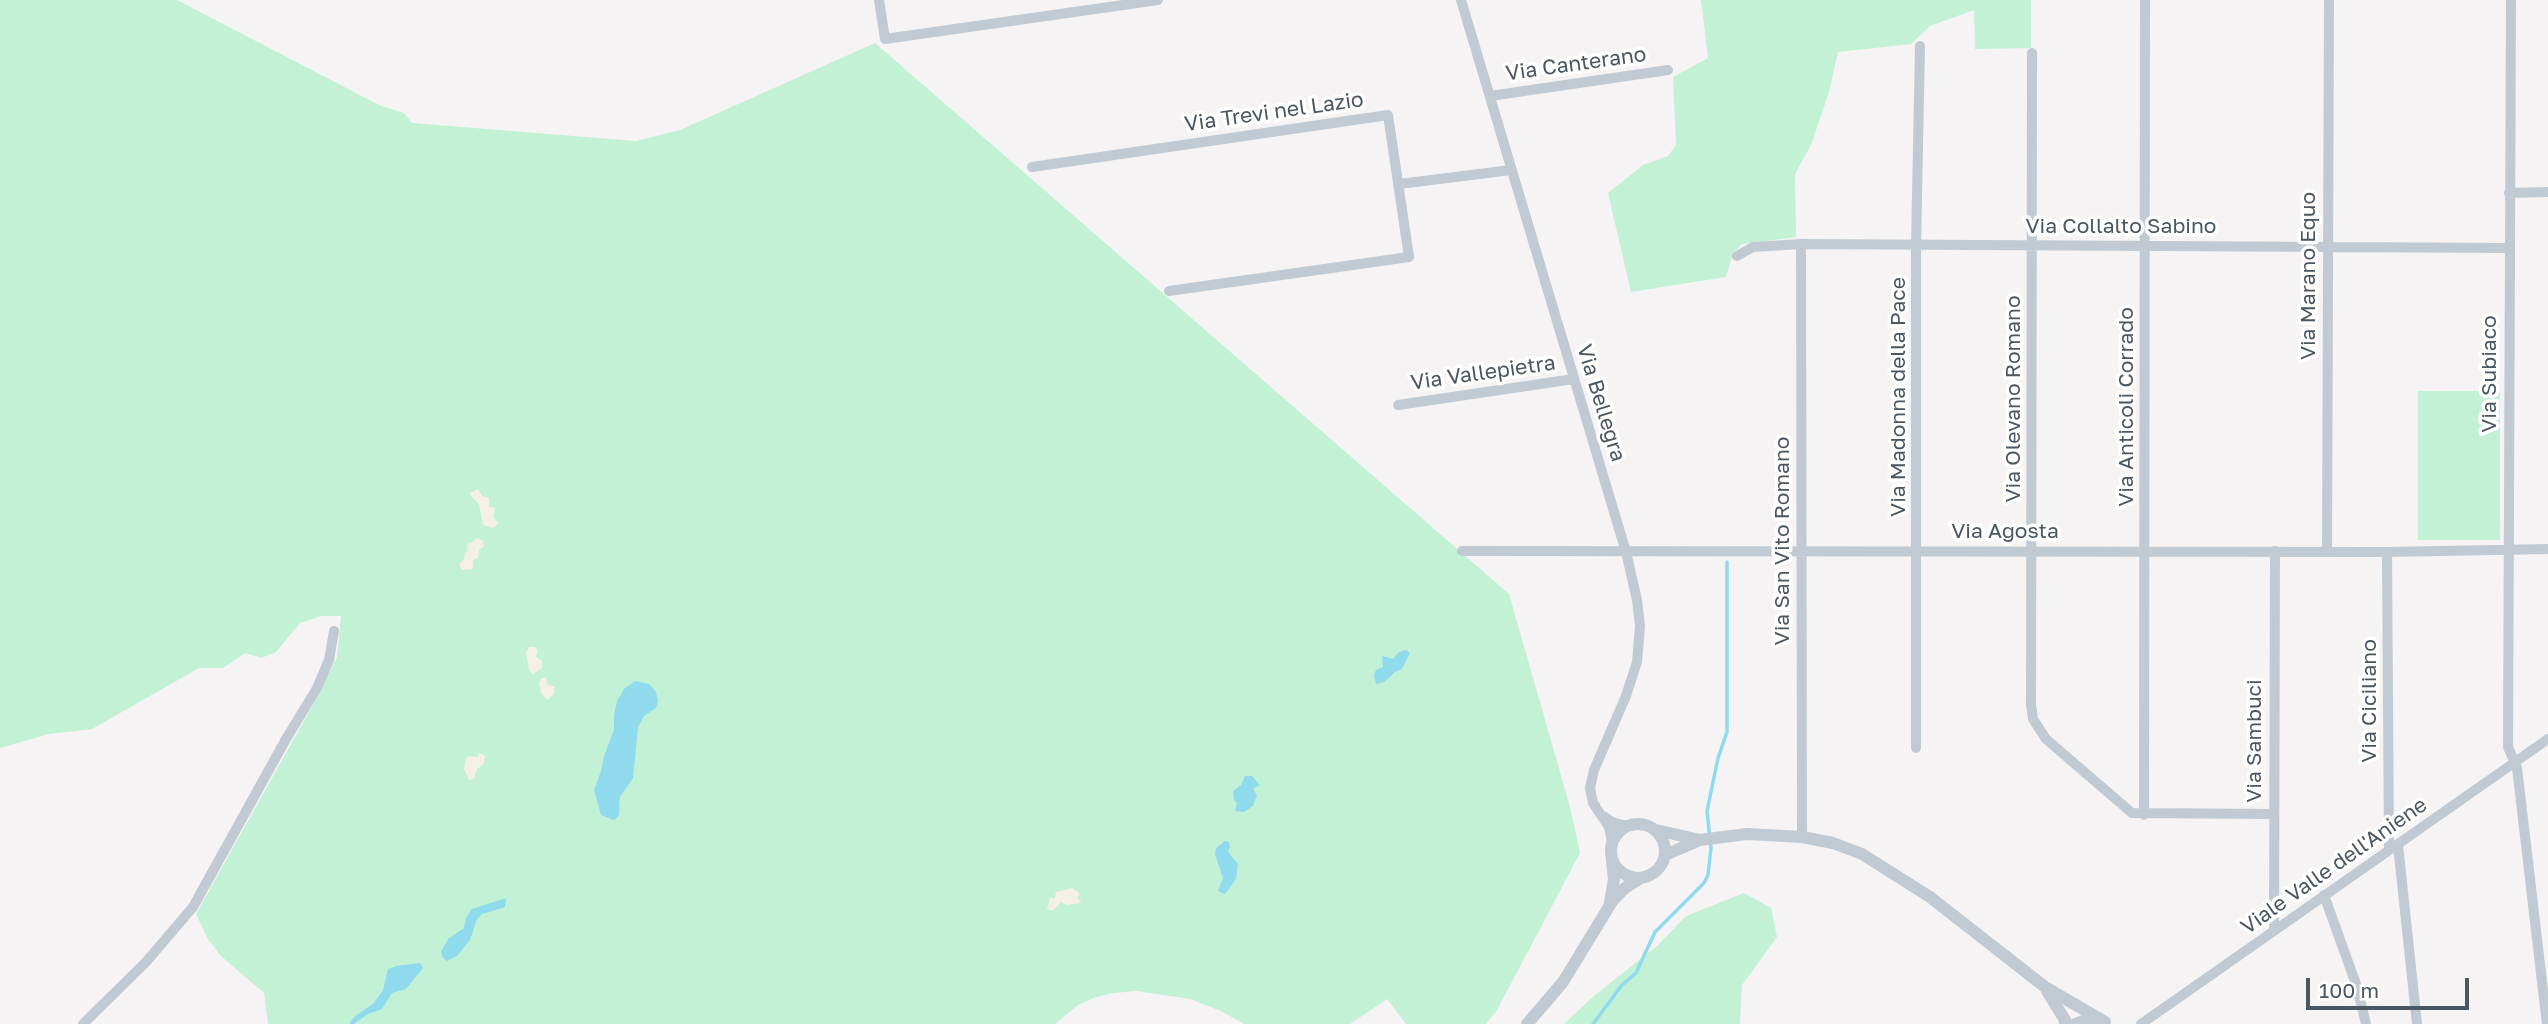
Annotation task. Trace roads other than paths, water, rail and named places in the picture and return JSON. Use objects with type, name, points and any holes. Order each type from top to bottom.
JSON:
[{"type":"street","points":[[879,0],[885,38],[1158,0]]},
{"type":"street","name":"Via Bellegra","points":[[1461,0],[1626,552],[1639,608],[1639,645],[1629,689],[1591,779],[1590,796],[1609,827],[1612,842]]},
{"type":"street","name":"Via Anticoli Corrado","points":[[2144,814],[2145,0]]},
{"type":"street","name":"Via Marano Equo","points":[[2327,552],[2329,0]]},
{"type":"street","name":"Via Subiaco","points":[[2511,0],[2508,747],[2514,762]]},
{"type":"street","name":"Via Madonna della Pace","points":[[1916,748],[1916,246],[1920,46]]},
{"type":"street","name":"Via Olevano Romano","points":[[2032,53],[2031,704],[2035,724],[2046,739],[2132,813],[2273,814]]},
{"type":"street","name":"Via Canterano","points":[[1490,96],[1668,70]]},
{"type":"street","name":"Via Trevi nel Lazio","points":[[1031,167],[1388,115],[1409,257],[1169,291]]},
{"type":"street","points":[[1399,184],[1511,170]]},
{"type":"street","points":[[2510,193],[2548,192]]},
{"type":"street","name":"Via Collalto Sabino","points":[[1737,256],[1752,247],[1801,244],[2509,248]]},
{"type":"street","name":"Via San Vito Romano","points":[[1801,244],[1802,837]]},
{"type":"street","name":"Via Vallepietra","points":[[1398,405],[1574,379]]},
{"type":"street","name":"Via Agosta","points":[[1462,551],[2388,552],[2548,549]]},
{"type":"street","name":"Via Sambuci","points":[[2274,931],[2275,551]]},
{"type":"street","name":"Via Ciciliano","points":[[2388,552],[2394,847],[2417,1024]]},
{"type":"street","points":[[83,1024],[146,962],[193,907],[317,688],[329,660],[334,631]]},
{"type":"street","name":"Viale Valle dell'Aniene","points":[[2141,1024],[2548,739]]},
{"type":"street","points":[[2514,762],[2547,1024]]},
{"type":"street","points":[[1601,815],[1612,822],[1627,826]]},
{"type":"street","points":[[1527,1024],[1563,982],[1607,908],[1614,890],[1612,842],[1620,830],[1642,824],[1700,840]]},
{"type":"street","points":[[1607,908],[1619,894],[1641,878],[1657,871],[1665,855],[1664,841],[1656,830]]},
{"type":"street","points":[[1665,855],[1700,840],[1747,834],[1802,837],[1833,843],[1862,854],[1903,877],[2045,987],[2106,1023]]},
{"type":"street","points":[[1612,861],[1624,875],[1641,878]]},
{"type":"street","points":[[2324,895],[2357,987],[2366,1024]]},
{"type":"street","points":[[2045,987],[2065,1024]]},
{"type":"street","points":[[2075,1024],[2094,1020],[2106,1023]]},
{"type":"water","points":[[1406,650],[1410,653],[1402,669],[1384,682],[1376,684],[1374,675],[1376,670],[1383,667],[1382,656],[1393,659],[1399,652]]},
{"type":"water","points":[[635,681],[649,684],[656,692],[658,701],[656,708],[644,716],[638,727],[633,778],[620,797],[619,815],[614,820],[601,815],[594,790],[614,730],[617,701],[624,689]]},
{"type":"water","points":[[1245,776],[1252,776],[1260,785],[1253,789],[1257,795],[1253,806],[1244,812],[1235,811],[1237,803],[1233,791],[1241,785]]},
{"type":"water","points":[[1225,841],[1229,842],[1228,851],[1238,864],[1236,879],[1225,894],[1218,891],[1223,878],[1215,854],[1216,848]]},
{"type":"water","points":[[506,898],[505,907],[482,914],[477,919],[470,940],[457,956],[447,961],[443,958],[441,952],[448,939],[464,928],[472,909]]},
{"type":"water","points":[[420,963],[423,968],[406,989],[392,993],[382,1009],[349,1024],[354,1017],[374,1003],[383,990],[388,969]]},
{"type":"waterway","points":[[1593,1024],[1622,985],[1636,973],[1655,932],[1704,883],[1708,875],[1711,848],[1707,811],[1718,758],[1727,732],[1727,562]]}]
